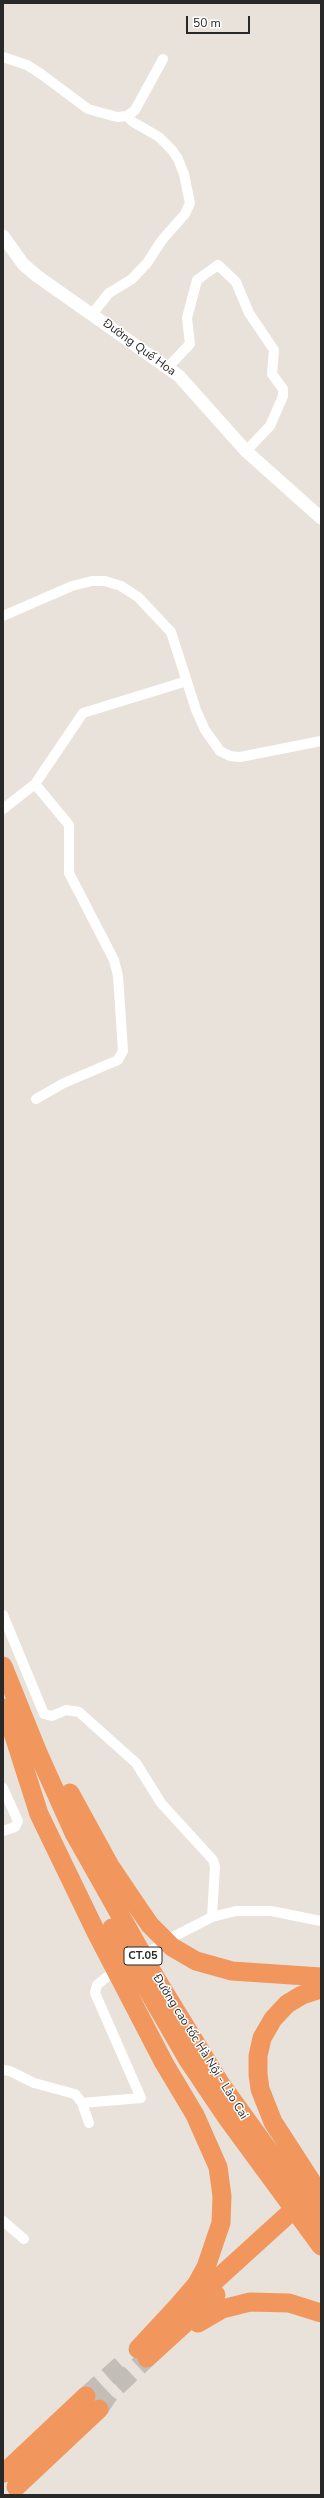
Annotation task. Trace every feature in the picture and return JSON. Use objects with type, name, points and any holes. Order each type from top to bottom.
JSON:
[{"type":"highway","points":[[3,1652],[23,1688],[83,1820],[110,1866],[156,1932],[182,1954],[213,1967],[249,1974],[321,1977]]},
{"type":"highway","name":"Đường cao tốc Hà Nội - Lào Cai","points":[[3,1666],[38,1753],[74,1833],[155,1977],[220,2083],[321,2223]]},
{"type":"highway","points":[[4,1706],[39,1814],[96,1932],[164,2063],[198,2120],[218,2166],[222,2196],[221,2223],[206,2267],[196,2285],[143,2353]]},
{"type":"highway","name":"Đường cao tốc Hà Nội - Lào Cai","points":[[4,1706],[64,1840],[149,1995],[215,2100],[321,2246]]},
{"type":"highway","points":[[143,2353],[321,2196],[273,2122],[260,2089],[258,2074],[258,2056],[262,2038],[273,2019],[287,2004],[302,1995],[321,1989]]},
{"type":"highway","points":[[248,2260],[321,2184]]},
{"type":"highway","points":[[143,2353],[226,2307],[250,2302],[274,2301],[308,2307],[321,2313]]},
{"type":"highway","points":[[3,2472],[92,2403],[19,2491]]},
{"type":"street","points":[[3,57],[27,65],[88,109],[106,115],[128,116],[134,122],[159,137],[172,150],[178,159],[184,174],[190,203],[179,223],[162,240],[144,267],[132,279],[110,293],[92,314]]},
{"type":"street","points":[[128,116],[143,98],[164,59]]},
{"type":"street","name":"Đường Quế Hoa","points":[[3,236],[23,264],[37,276],[168,367],[246,451],[321,518]]},
{"type":"street","points":[[168,367],[190,344],[187,318],[197,280],[218,265],[236,282],[249,312],[274,350],[272,374],[283,388],[283,396],[270,426],[246,451]]},
{"type":"street","points":[[3,616],[72,586],[92,581],[105,581],[121,586],[138,598],[164,623],[175,643],[205,730],[220,751],[230,756],[240,757],[321,741]]},
{"type":"street","points":[[3,808],[35,784],[83,713],[187,681]]},
{"type":"street","points":[[35,784],[69,825],[69,873],[114,960],[118,976],[123,1051],[122,1057],[118,1060],[64,1083],[36,1099]]},
{"type":"street","points":[[3,1615],[44,1714],[52,1716],[66,1710],[79,1712],[136,1762],[164,1808],[213,1860],[215,1867],[212,1917]]},
{"type":"street","points":[[3,1788],[18,1821],[15,1827],[3,1831]]},
{"type":"street","points":[[173,1938],[212,1917],[253,1910],[283,1913],[321,1921]]},
{"type":"street","points":[[150,1951],[162,1944]]},
{"type":"street","points":[[82,2103],[141,2098],[95,1993],[97,1985],[109,1975]]},
{"type":"street","points":[[3,2070],[10,2071],[34,2083],[75,2094],[82,2103],[89,2123]]},
{"type":"street","points":[[3,2221],[24,2239]]},
{"type":"street","points":[[3,2472],[19,2491]]},
{"type":"tunnel","points":[[99,2409],[109,2394],[147,2358]]},
{"type":"tunnel","points":[[86,2396],[121,2365]]}]
